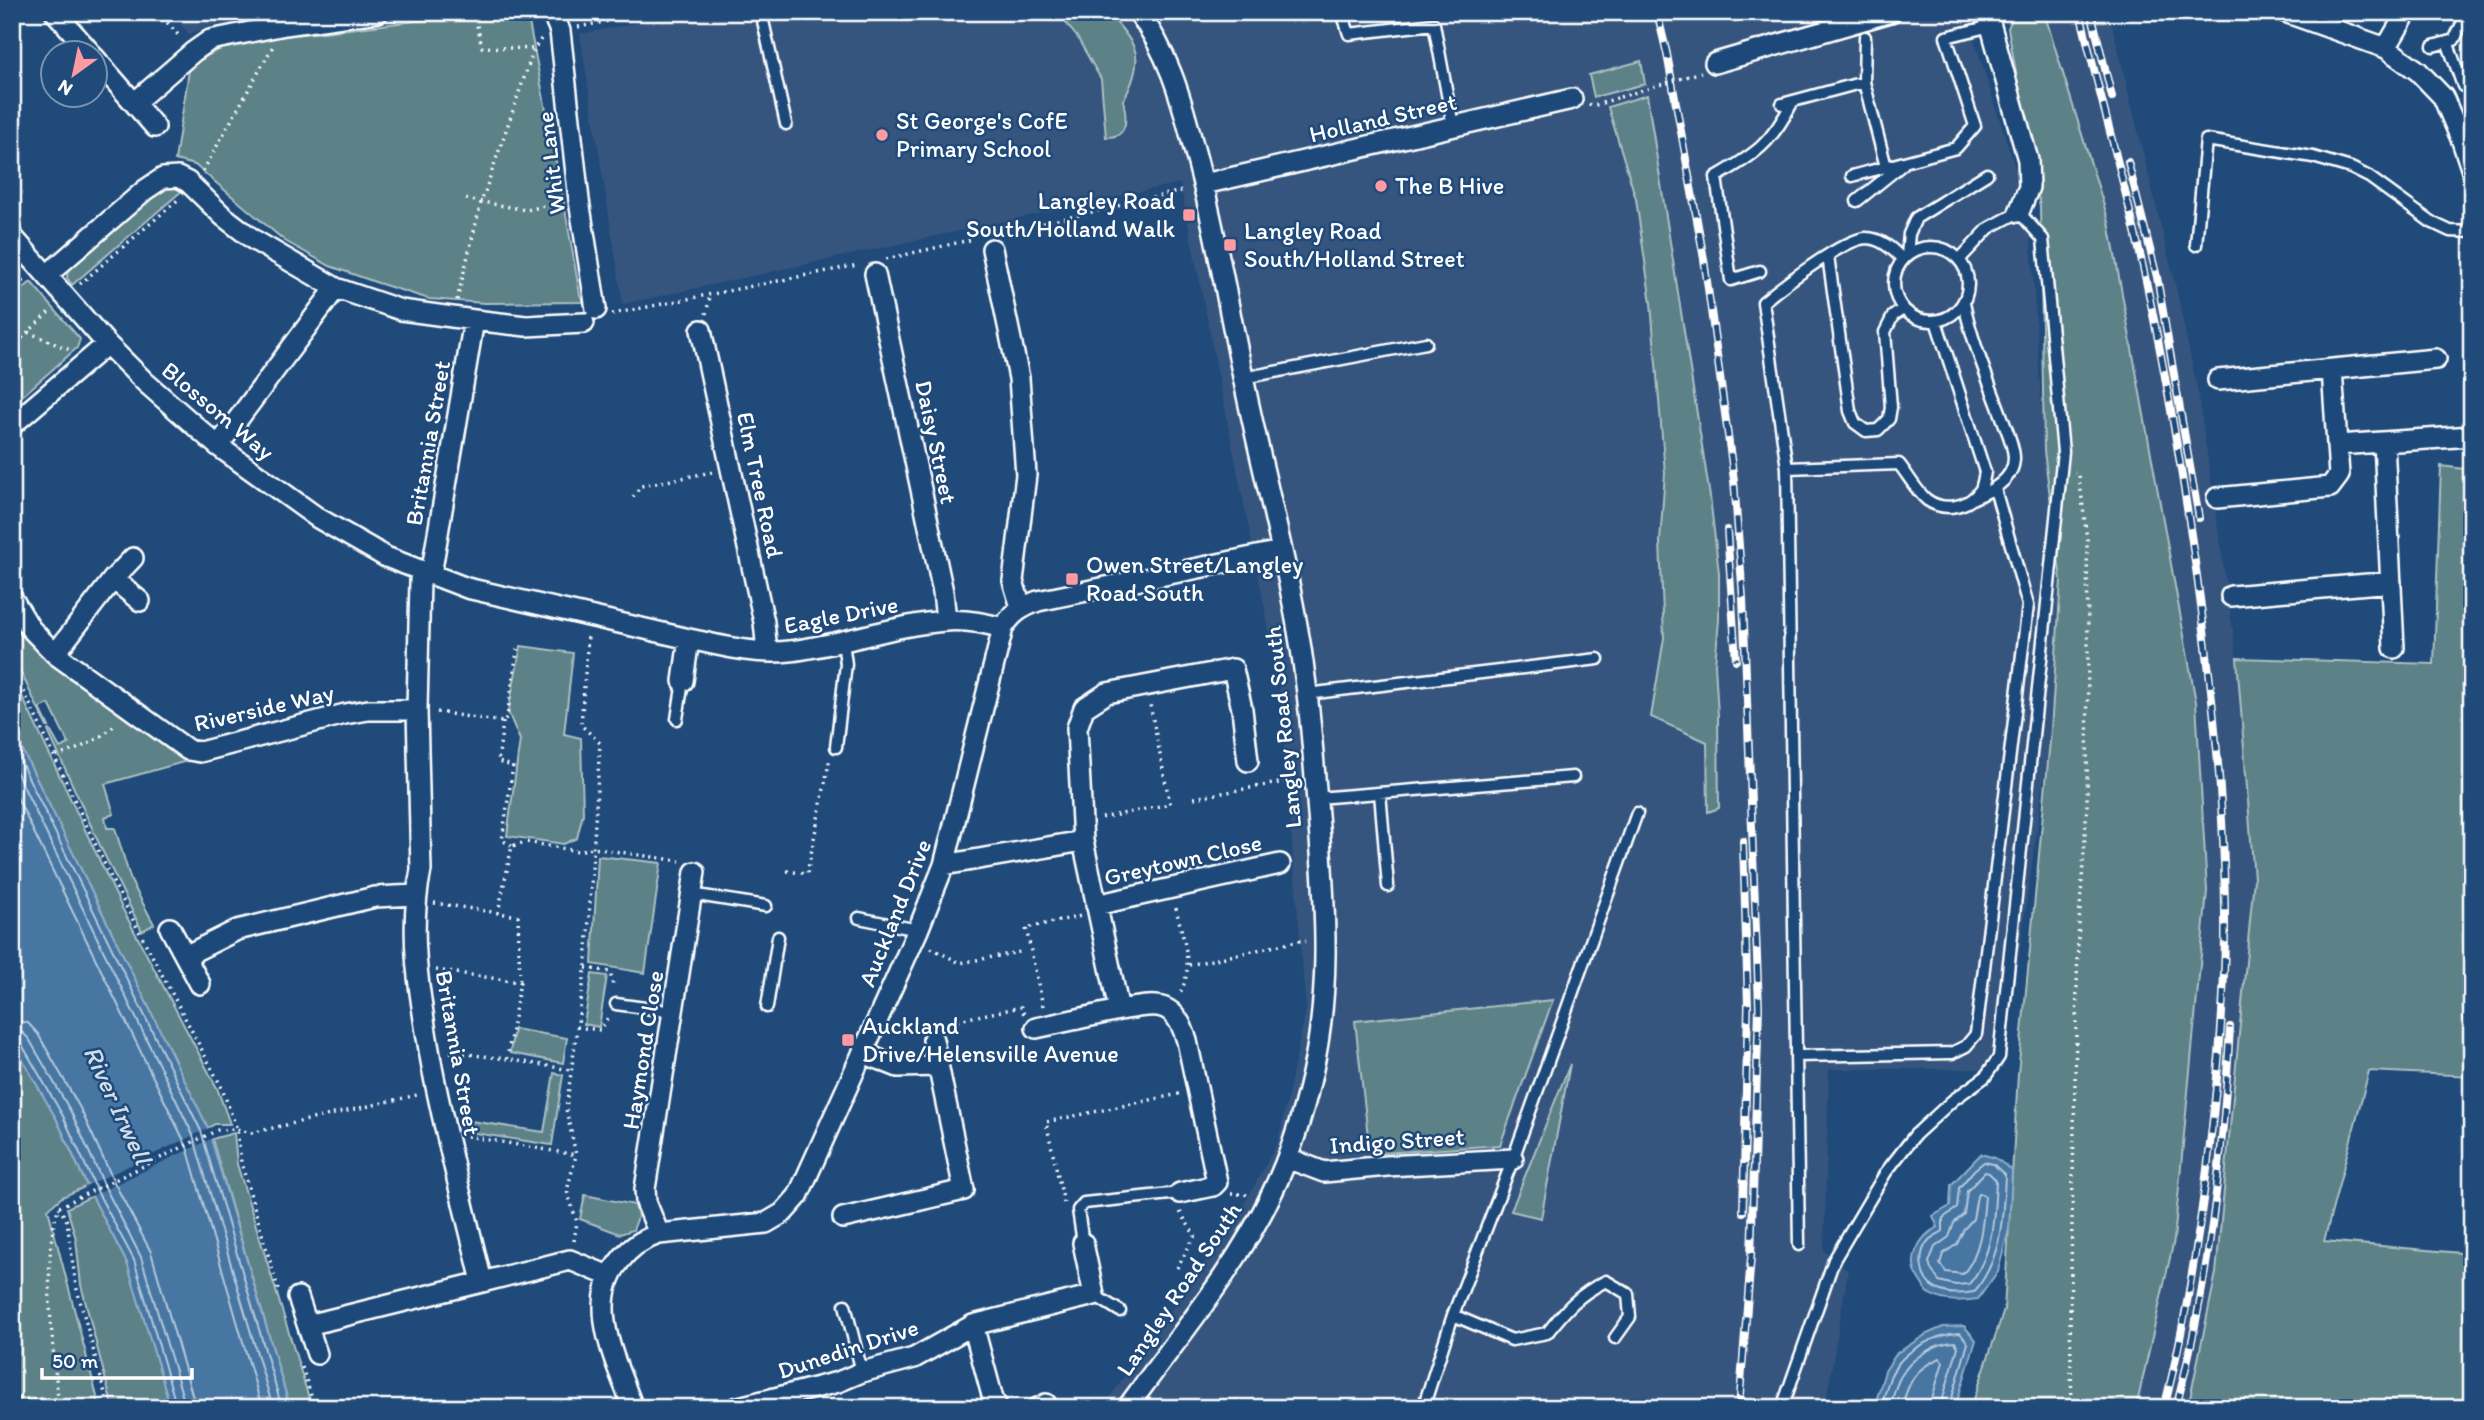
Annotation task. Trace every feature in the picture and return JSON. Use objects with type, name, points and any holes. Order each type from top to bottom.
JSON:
[{"type":"street","points":[[55,12],[78,38]]},
{"type":"street","points":[[134,103],[193,52],[211,40],[285,25],[378,12]]},
{"type":"street","name":"Whit Lane","points":[[552,12],[560,31],[590,316]]},
{"type":"street","name":"Langley Road South","points":[[1127,1408],[1216,1287],[1265,1208],[1287,1158],[1302,1112],[1320,1039],[1326,943],[1317,798],[1297,624],[1204,184],[1171,69],[1138,12]]},
{"type":"street","points":[[1715,63],[1891,12]]},
{"type":"street","points":[[2285,12],[2386,48],[2418,71],[2443,97],[2472,171]]},
{"type":"street","points":[[2386,48],[2407,12]]},
{"type":"street","points":[[1989,19],[2028,160],[2029,187],[2019,212]]},
{"type":"street","points":[[108,73],[155,127]]},
{"type":"street","name":"Holland Street","points":[[1204,184],[1572,99]]},
{"type":"street","points":[[47,275],[145,190],[163,178],[178,177],[254,240],[336,288],[401,310],[526,326],[590,316]]},
{"type":"street","name":"Blossom Way","points":[[12,236],[107,344],[155,391],[218,446],[318,518],[386,557],[427,573]]},
{"type":"street","points":[[990,240],[1019,378],[1026,475],[1013,581],[1021,607]]},
{"type":"street","name":"Daisy Street","points":[[873,266],[943,592],[946,621]]},
{"type":"street","points":[[218,446],[336,288]]},
{"type":"street","name":"Britannia Street","points":[[474,320],[427,573],[420,590],[417,710],[422,870],[416,898],[421,1012],[436,1090],[482,1282]]},
{"type":"street","name":"Elm Tree Road","points":[[701,330],[764,622],[766,652]]},
{"type":"street","points":[[12,425],[107,344]]},
{"type":"street","points":[[2218,380],[2436,359]]},
{"type":"street","points":[[2217,498],[2330,487],[2339,475],[2332,369]]},
{"type":"street","points":[[2337,445],[2472,436]]},
{"type":"street","points":[[2384,442],[2394,648]]},
{"type":"street","points":[[1003,628],[1021,607],[1038,601],[1281,551]]},
{"type":"street","points":[[55,654],[113,579],[133,558]]},
{"type":"street","name":"Eagle Drive","points":[[427,573],[467,588],[589,617],[730,648],[766,652],[843,642],[946,621],[981,623],[1003,628]]},
{"type":"street","points":[[113,579],[140,601]]},
{"type":"street","points":[[2231,596],[2391,582]]},
{"type":"street","name":"Riverside Way","points":[[12,598],[30,628],[55,654],[188,750],[201,752],[368,709],[417,710]]},
{"type":"street","name":"Auckland Drive","points":[[609,1276],[626,1253],[640,1242],[659,1234],[755,1226],[783,1213],[798,1196],[916,934],[944,865],[1003,628]]},
{"type":"street","points":[[683,681],[688,639]]},
{"type":"street","points":[[1119,1010],[1083,832],[1077,727],[1084,708],[1107,692],[1233,669],[1242,709],[1248,761]]},
{"type":"street","points":[[944,865],[1083,832]]},
{"type":"street","name":"Greytown Close","points":[[1097,908],[1171,888],[1280,864]]},
{"type":"street","name":"Haymond Close","points":[[659,1234],[646,1202],[645,1189],[695,872]]},
{"type":"street","points":[[185,956],[237,930],[375,897],[416,898]]},
{"type":"street","points":[[170,928],[200,985]]},
{"type":"street","points":[[1042,1027],[1153,1005],[1176,1015],[1181,1023],[1216,1171],[1215,1184],[1174,1193]]},
{"type":"street","points":[[843,1218],[964,1190],[933,1040]]},
{"type":"street","points":[[863,1053],[898,1067],[938,1066]]},
{"type":"street","name":"Indigo Street","points":[[1287,1158],[1324,1172],[1513,1159]]},
{"type":"street","points":[[1083,1243],[1094,1295]]},
{"type":"street","points":[[308,1325],[570,1261],[609,1276],[603,1299],[606,1327],[633,1408]]},
{"type":"street","name":"Dunedin Drive","points":[[744,1407],[914,1358],[973,1325],[1094,1295]]},
{"type":"street","points":[[291,1301],[308,1325],[310,1361]]},
{"type":"street","points":[[973,1325],[993,1399],[998,1408]]},
{"type":"lane","points":[[761,12],[786,124]]},
{"type":"lane","points":[[1342,12],[1349,34],[1434,23],[1454,127]]},
{"type":"lane","points":[[2433,46],[2448,44],[2458,34],[2466,12]]},
{"type":"lane","points":[[1852,176],[1956,148],[1975,127],[1946,37],[1989,19]]},
{"type":"lane","points":[[1865,37],[1864,82],[1886,167]]},
{"type":"lane","points":[[2448,44],[2463,86]]},
{"type":"lane","points":[[1782,104],[1864,82]]},
{"type":"lane","points":[[1760,271],[1731,280],[1716,177],[1756,154],[1780,126],[1793,101]]},
{"type":"lane","points":[[2196,245],[2206,140],[2313,157],[2351,169],[2391,192],[2431,222],[2450,231],[2472,232]]},
{"type":"lane","points":[[1857,201],[1905,162]]},
{"type":"lane","points":[[1964,303],[1957,312],[1936,321],[1913,316],[1903,309],[1897,298],[1894,285],[1896,272],[1905,258],[1909,233],[1916,218],[1987,174]]},
{"type":"lane","points":[[1782,1408],[1834,1260],[1886,1172],[1915,1135],[1953,1100],[1985,1077],[1999,1057],[2062,464],[2043,239],[2019,212],[1989,228],[1960,259]]},
{"type":"lane","points":[[1799,1245],[1787,468],[1763,302],[1853,240],[1867,238],[1884,243],[1905,258]]},
{"type":"lane","points":[[1787,468],[1899,464],[1925,498],[1941,508],[1959,506],[1995,489],[2008,476],[2014,460],[2010,440],[1970,331],[1964,303],[1969,281],[1966,270],[1960,259],[1950,251],[1938,247],[1925,247],[1905,258]]},
{"type":"lane","points":[[1828,256],[1850,411],[1855,423],[1866,431],[1878,430],[1889,419],[1891,407],[1885,332],[1894,316],[1903,309]]},
{"type":"lane","points":[[1936,321],[1985,472],[1981,488],[1969,501]]},
{"type":"lane","points":[[1243,378],[1426,343]]},
{"type":"lane","points":[[1796,1056],[1952,1053],[1966,1046],[1976,1034],[2028,605],[1995,489]]},
{"type":"lane","points":[[835,747],[846,664],[843,642]]},
{"type":"lane","points":[[1307,694],[1598,659]]},
{"type":"lane","points":[[677,719],[683,681]]},
{"type":"lane","points":[[1317,798],[1573,777]]},
{"type":"lane","points":[[1381,793],[1388,886]]},
{"type":"lane","points":[[1423,1408],[1453,1315],[1513,1159],[1637,813]]},
{"type":"lane","points":[[691,894],[766,906]]},
{"type":"lane","points":[[859,918],[916,934]]},
{"type":"lane","points":[[767,1007],[778,937]]},
{"type":"lane","points":[[617,1003],[675,1012]]},
{"type":"lane","points":[[1083,1243],[1078,1210],[1084,1203],[1174,1193]]},
{"type":"lane","points":[[1453,1315],[1512,1340],[1547,1333],[1586,1291],[1606,1281],[1628,1294],[1630,1317],[1615,1338]]},
{"type":"lane","points":[[1094,1295],[1120,1311]]},
{"type":"lane","points":[[845,1305],[862,1372]]},
{"type":"path","points":[[158,12],[193,52]]},
{"type":"path","points":[[453,317],[481,203],[534,49],[482,47],[474,12]]},
{"type":"path","points":[[560,31],[655,12]]},
{"type":"path","points":[[12,348],[65,296],[193,187],[285,25]]},
{"type":"path","points":[[1608,100],[1697,75]]},
{"type":"path","points":[[590,316],[617,315],[873,266],[990,240],[1204,184]]},
{"type":"path","points":[[466,199],[526,210],[579,200]]},
{"type":"path","points":[[27,332],[76,353],[84,364]]},
{"type":"path","points":[[2062,464],[2079,475],[2088,552],[2087,805],[2077,953],[2070,1317],[2072,1408]]},
{"type":"path","points":[[633,497],[641,486],[732,468]]},
{"type":"path","points":[[570,1261],[577,1222],[568,1191],[576,1155],[566,1108],[586,968],[600,743],[581,725],[589,617]]},
{"type":"path","points":[[518,645],[498,762],[513,766],[502,840],[512,846],[526,842],[578,851],[593,848],[697,862],[695,872]]},
{"type":"path","points":[[12,666],[113,882],[221,1086],[237,1129],[241,1162],[291,1301]]},
{"type":"path","points":[[1083,832],[1170,804],[1146,685]]},
{"type":"path","points":[[55,756],[83,748],[102,737],[120,721],[128,707]]},
{"type":"path","points":[[417,710],[503,722]]},
{"type":"path","points":[[787,871],[807,874],[828,761],[835,747]]},
{"type":"path","points":[[1194,798],[1314,777]]},
{"type":"path","points":[[498,913],[512,846]]},
{"type":"path","points":[[1168,1010],[1187,982],[1189,965],[1171,888]]},
{"type":"path","points":[[416,898],[518,916],[520,982],[507,1059]]},
{"type":"path","points":[[1042,1027],[1026,928],[1097,908]]},
{"type":"path","points":[[916,934],[960,963],[1020,951]]},
{"type":"path","points":[[1189,965],[1298,941],[1326,943]]},
{"type":"path","points":[[417,968],[520,982]]},
{"type":"path","points":[[577,1027],[600,1030],[617,1003],[610,972],[586,968]]},
{"type":"path","points":[[933,1040],[936,1025],[1021,1007],[1025,1018],[1042,1027]]},
{"type":"path","points":[[428,1049],[571,1070]]},
{"type":"path","points":[[61,1408],[58,1398],[50,1279],[54,1221],[59,1207],[218,1130],[237,1129],[251,1133],[436,1090]]},
{"type":"path","points":[[1065,1205],[1046,1122],[1198,1090]]},
{"type":"path","points":[[447,1133],[576,1155]]},
{"type":"path","points":[[1215,1184],[1228,1194],[1245,1194],[1265,1208]]},
{"type":"path","points":[[1174,1193],[1195,1236],[1177,1268]]},
{"type":"path","points":[[59,1207],[67,1221],[76,1286],[109,1408]]},
{"type":"path","points":[[310,1361],[315,1408]]},
{"type":"path","points":[[12,1399],[58,1398]]},
{"type":"shaded area","points":[[170,12],[294,12],[211,26],[189,34]]},
{"type":"shaded area","points":[[695,12],[1965,12],[2029,211],[2044,451],[2061,580],[2051,730],[2003,1069],[1829,1069],[1824,1251],[1848,1271],[1825,1408],[1102,1408],[1239,1214],[1278,1142],[1306,1010],[1278,675],[1180,183],[623,304],[580,34]]},
{"type":"shaded area","points":[[2044,12],[2109,12],[2177,292],[2198,393],[2237,658],[2254,879],[2216,1273],[2188,1408],[2136,1408],[2174,1240],[2207,891],[2196,702],[2109,222]]},
{"type":"green space","points":[[462,12],[527,12],[580,295],[585,302],[485,303],[429,299],[378,283],[330,266],[285,241],[195,165],[175,160],[190,64],[235,42],[273,35],[316,33],[424,20]]},
{"type":"green space","points":[[1057,12],[1107,12],[1132,43],[1136,54],[1136,67],[1123,100],[1125,125],[1119,134],[1106,137],[1101,79],[1077,37]]},
{"type":"green space","points":[[2015,12],[2044,12],[2109,222],[2196,702],[2207,891],[2174,1240],[2136,1408],[1971,1408],[2004,1310],[2018,1074],[2051,730],[2061,580],[2044,451],[2040,206],[2008,28]]},
{"type":"green space","points":[[1641,61],[1645,84],[1594,97],[1589,75]]},
{"type":"green space","points":[[1647,95],[1710,497],[1719,573],[1715,664],[1719,808],[1708,812],[1707,742],[1651,717],[1664,638],[1660,542],[1665,473],[1651,303],[1636,199],[1608,107]]},
{"type":"green space","points":[[176,186],[183,190],[72,285],[67,278],[68,268],[164,187]]},
{"type":"green space","points":[[31,282],[80,339],[77,348],[12,405],[12,298]]},
{"type":"green space","points":[[2441,466],[2472,470],[2472,1076],[2369,1071],[2324,1241],[2472,1254],[2472,1408],[2188,1408],[2216,1273],[2254,879],[2237,658],[2434,664]]},
{"type":"green space","points":[[12,614],[59,668],[130,722],[191,760],[105,784],[114,814],[105,817],[107,828],[115,828],[131,881],[154,924],[142,931],[48,731],[50,730],[60,748],[69,744],[49,704],[40,708],[47,727],[12,654]]},
{"type":"green space","points":[[521,646],[573,653],[564,734],[581,738],[583,814],[577,838],[564,844],[507,836],[520,740],[508,712]]},
{"type":"green space","points":[[12,675],[121,906],[217,1088],[230,1124],[215,1124],[208,1128],[12,729]]},
{"type":"green space","points":[[598,856],[661,863],[645,973],[592,964]]},
{"type":"green space","points":[[592,974],[607,976],[599,1027],[584,1024]]},
{"type":"green space","points":[[1553,1000],[1500,1145],[1370,1154],[1355,1021]]},
{"type":"green space","points":[[514,1029],[567,1038],[563,1063],[510,1053]]},
{"type":"green space","points":[[12,1041],[57,1120],[87,1186],[62,1197],[48,1209],[100,1408],[12,1408]]},
{"type":"green space","points":[[1570,1064],[1541,1218],[1511,1211]]},
{"type":"green space","points":[[554,1073],[563,1075],[552,1145],[468,1132],[470,1121],[544,1132]]},
{"type":"green space","points":[[234,1133],[237,1164],[312,1408],[290,1408],[212,1139]]},
{"type":"green space","points":[[585,1195],[635,1205],[638,1217],[633,1230],[620,1234],[580,1219]]},
{"type":"green space","points":[[92,1196],[127,1263],[171,1408],[113,1408],[81,1285],[76,1239],[67,1208]]},
{"type":"water","name":"River Irwell","points":[[12,729],[208,1128],[290,1408],[171,1408],[127,1263],[57,1120],[12,1041]]},
{"type":"water","points":[[1981,1154],[1995,1158],[2012,1170],[2009,1229],[1998,1271],[1978,1299],[1941,1299],[1927,1292],[1920,1281],[1914,1266],[1916,1250],[1925,1237],[1938,1227],[1933,1216],[1950,1206],[1951,1185]]},
{"type":"water","points":[[1964,1326],[1976,1340],[1955,1408],[1874,1408],[1885,1371],[1897,1353],[1943,1327]]},
{"type":"pier","points":[[211,1127],[215,1137],[89,1197],[84,1187]]},
{"type":"railway","points":[[1657,12],[1704,259],[1734,480],[1743,598],[1759,1007],[1751,1257],[1739,1408]]},
{"type":"railway","points":[[2080,12],[2139,247],[2168,391],[2203,621],[2221,801],[2225,936],[2216,1087],[2194,1264],[2164,1408]]},
{"type":"railway","points":[[2091,12],[2112,97]]},
{"type":"railway","points":[[2128,162],[2157,277],[2199,518]]},
{"type":"railway","points":[[1727,530],[1736,660]]},
{"type":"railway","points":[[1743,841],[1748,1007],[1743,1212]]},
{"type":"railway","points":[[2176,1408],[2188,1361],[2213,1219],[2230,1027]]},
{"type":"place","name":"St George's CofE Primary School","points":[[882,135]]},
{"type":"place","name":"The B Hive","points":[[1381,186]]},
{"type":"place","name":"Langley Road South/Holland Walk","points":[[1189,215]]},
{"type":"place","name":"Langley Road South/Holland Street","points":[[1230,245]]},
{"type":"place","name":"Owen Street/Langley Road South","points":[[1072,579]]},
{"type":"place","name":"Auckland Drive/Helensville Avenue","points":[[848,1040]]}]
